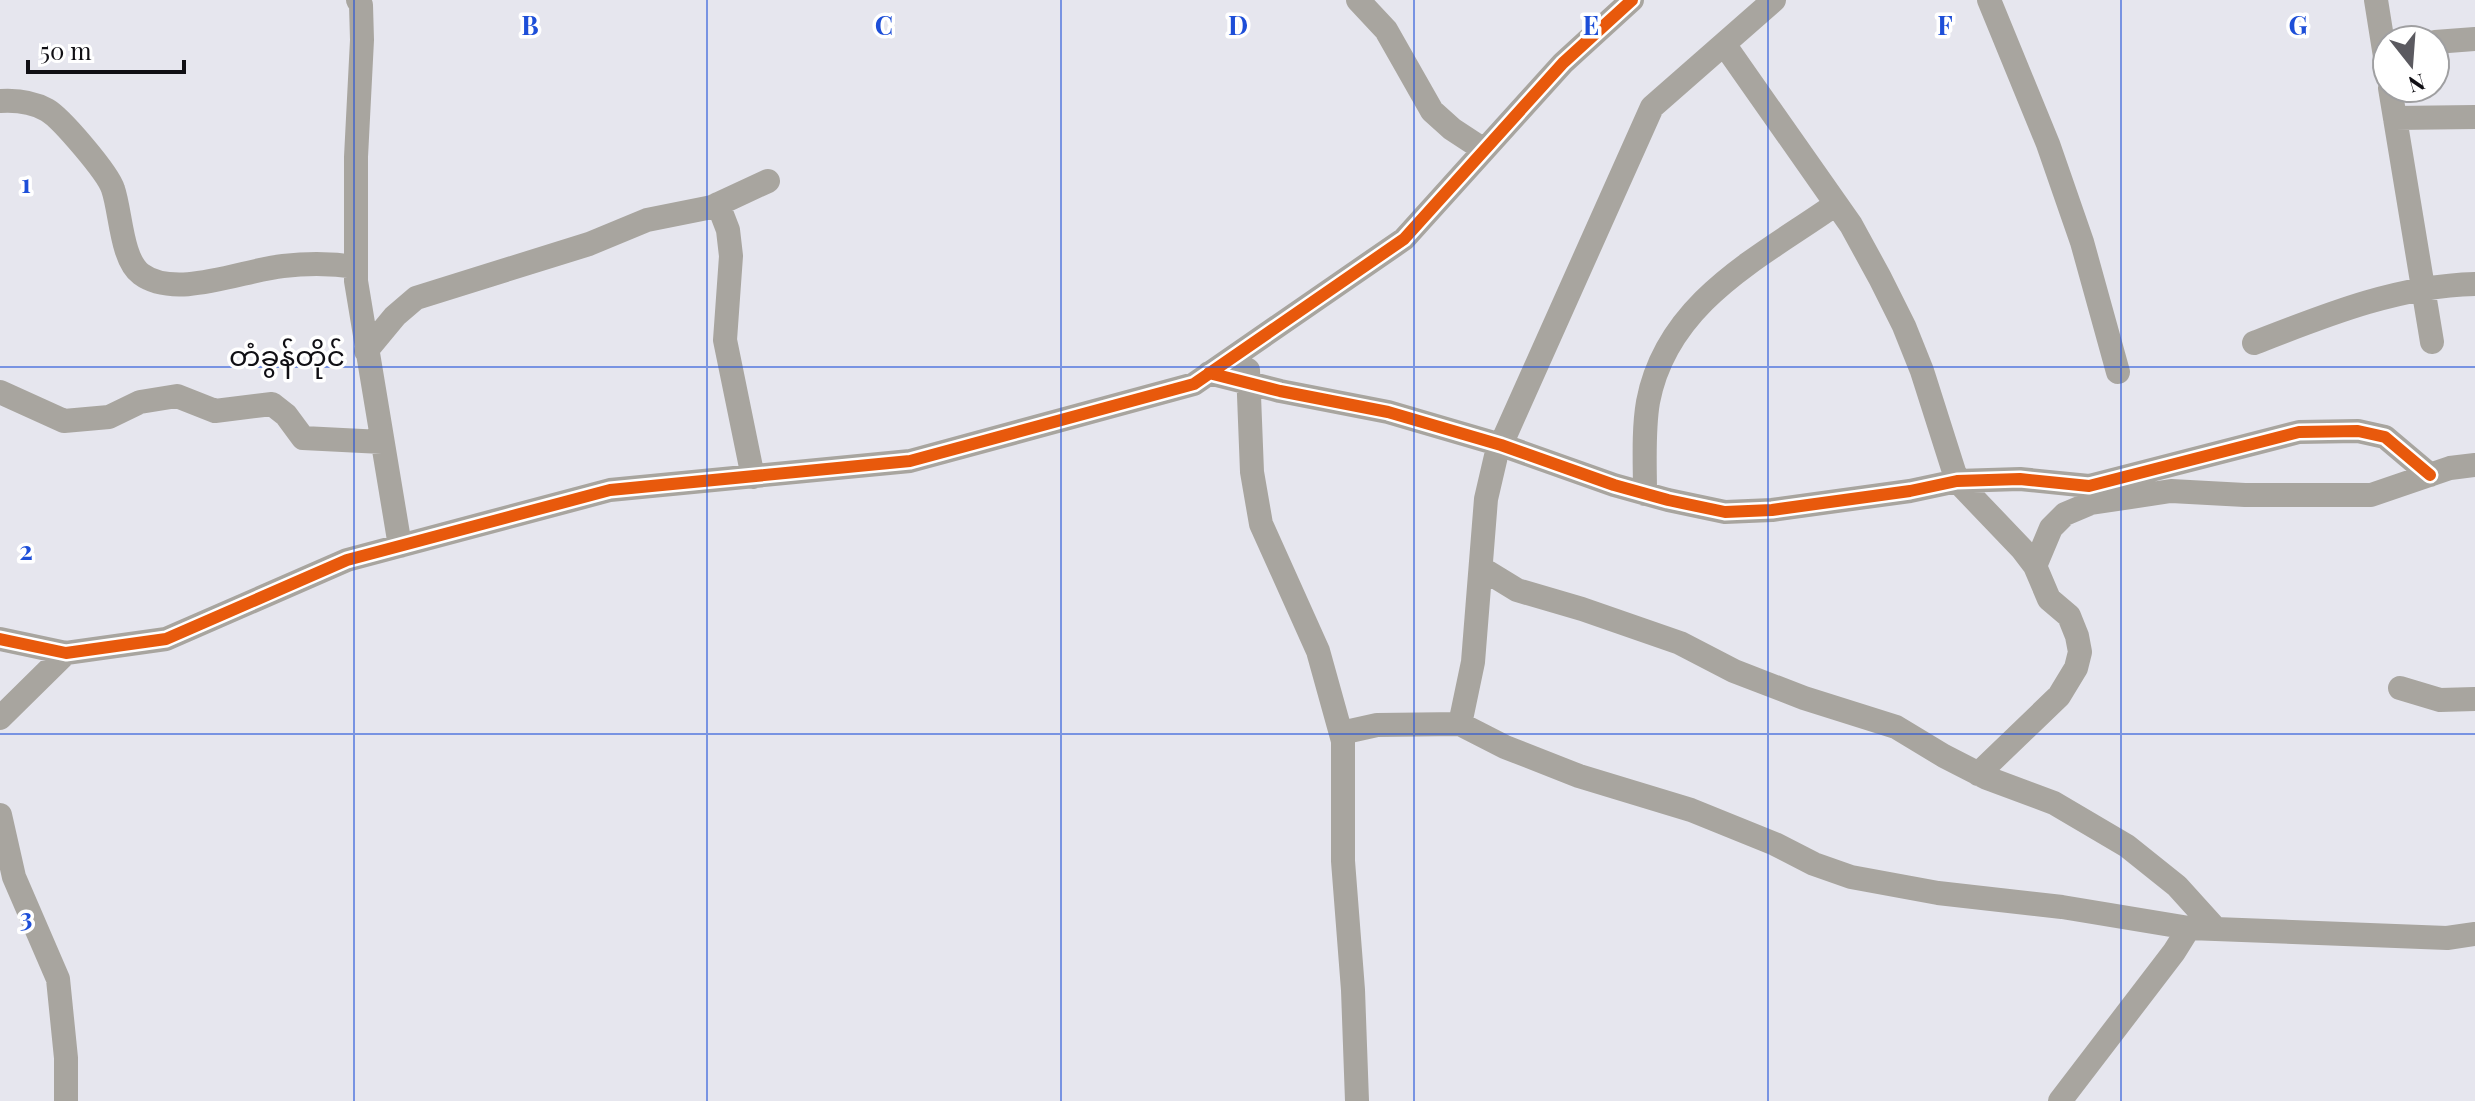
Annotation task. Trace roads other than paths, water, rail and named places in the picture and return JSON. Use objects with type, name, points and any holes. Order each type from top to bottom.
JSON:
[{"type":"street","points":[[358,0],[361,5],[362,40],[356,157],[356,267],[366,351],[400,546]]},
{"type":"street","points":[[1358,0],[1386,30],[1432,111],[1452,129],[1484,150]]},
{"type":"street","points":[[0,639],[66,653],[166,639],[347,560],[610,490],[910,461],[1194,384],[1404,239],[1563,63],[1632,0]]},
{"type":"street","points":[[1460,724],[1473,662],[1486,499],[1501,445],[1652,107],[1774,0]]},
{"type":"street","points":[[1989,0],[2015,58],[2058,172],[2082,242],[2118,372]]},
{"type":"street","points":[[2376,0],[2381,24]]},
{"type":"street","points":[[2451,41],[2475,39]]},
{"type":"street","points":[[1724,44],[1851,225],[1904,326],[1922,371],[1957,481],[2011,536],[2035,566],[2049,599],[2069,616],[2077,636],[2080,652],[2076,668],[2059,696],[1978,774]]},
{"type":"street","points":[[0,101],[33,103],[50,111],[98,163],[113,186],[128,255],[138,272],[154,282],[191,284],[281,266],[333,263],[356,267]]},
{"type":"street","points":[[2393,104],[2432,342]]},
{"type":"street","points":[[2395,118],[2475,117]]},
{"type":"street","points":[[366,351],[395,316],[416,298],[589,244],[647,220],[718,204],[768,181]]},
{"type":"street","points":[[718,204],[728,230],[731,256],[725,340],[753,477]]},
{"type":"street","points":[[1645,494],[1648,403],[1657,371],[1691,312],[1740,267],[1836,204]]},
{"type":"street","points":[[2254,343],[2423,287],[2475,284]]},
{"type":"street","points":[[1251,344],[1247,383],[1252,472],[1261,524],[1318,651],[1341,733],[1343,861],[1353,990],[1357,1101]]},
{"type":"street","points":[[1209,373],[1388,412],[1501,445],[1645,494],[1725,512],[1772,510],[1910,491],[1957,481],[2020,479],[2089,486],[2299,432],[2358,431],[2385,437],[2430,475]]},
{"type":"street","points":[[0,392],[64,421],[109,417],[140,402],[177,396],[215,411],[272,404],[286,415],[303,438],[382,442]]},
{"type":"street","points":[[2035,566],[2051,528],[2065,514],[2091,503],[2171,491],[2245,495],[2371,495],[2450,468],[2475,465]]},
{"type":"street","points":[[1481,568],[1517,590],[1680,643],[1734,671],[1804,698],[1896,727],[1978,774],[2054,803],[2127,846],[2177,886],[2215,928]]},
{"type":"street","points":[[0,718],[66,653]]},
{"type":"street","points":[[2400,688],[2440,700],[2475,699]]},
{"type":"street","points":[[1341,733],[1377,725],[1460,724],[1505,747],[1564,771],[1691,810],[1814,864],[1851,877],[1938,893],[2062,907],[2189,928],[2447,938],[2475,934]]},
{"type":"street","points":[[0,815],[14,877],[58,979],[66,1058],[66,1101]]},
{"type":"street","points":[[2060,1101],[2189,928]]},
{"type":"district","name":"တံခွန်တိုင်","points":[[287,356]]}]
